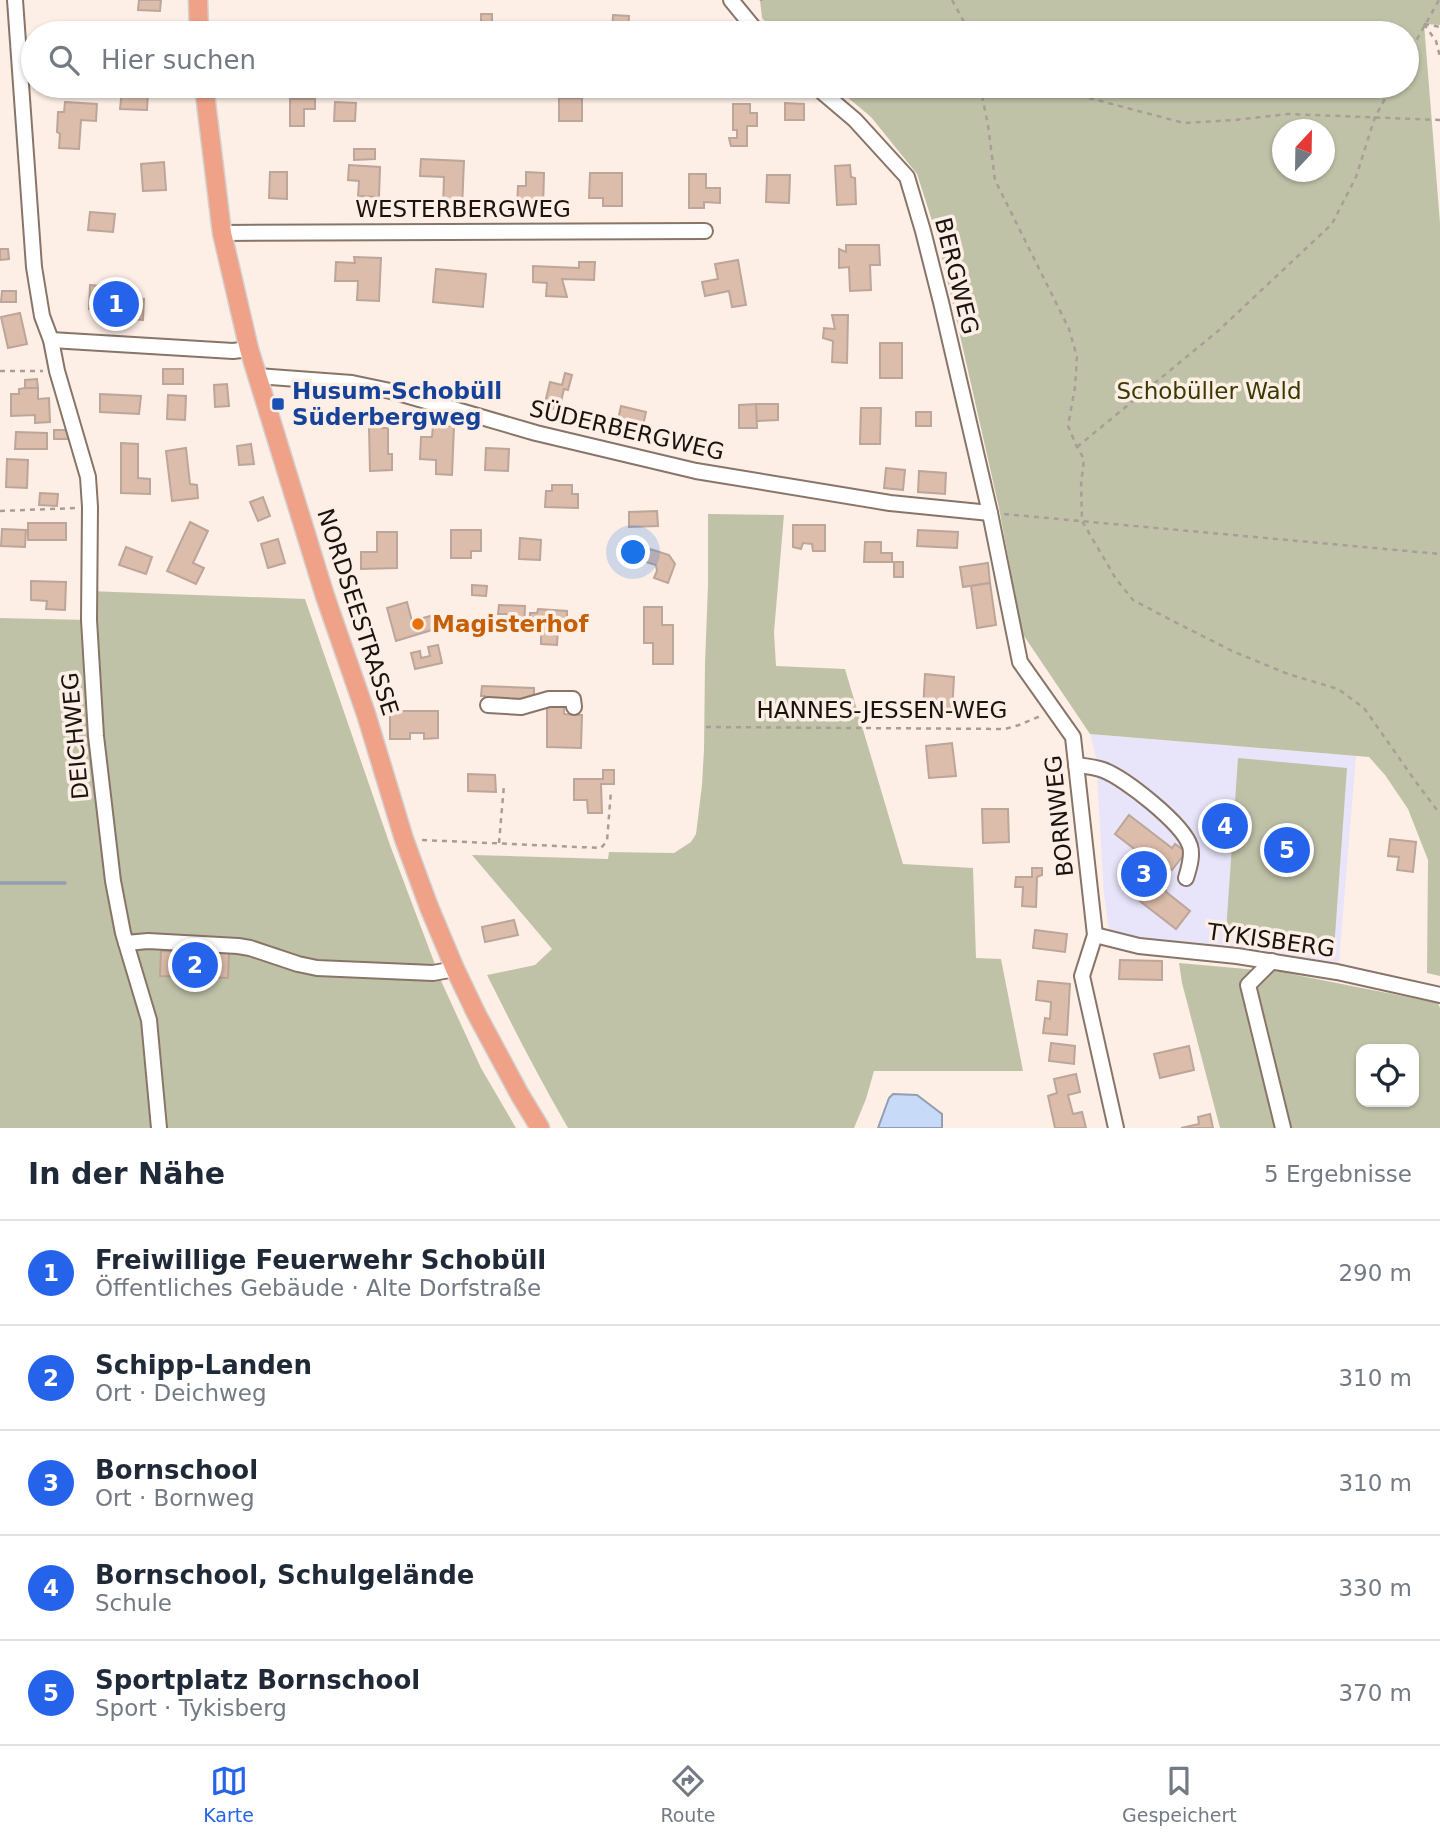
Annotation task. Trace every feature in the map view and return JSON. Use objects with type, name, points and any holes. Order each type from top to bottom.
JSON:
[{"type":"main road","points":[[198,0],[199,21]]},
{"type":"main road","name":"NORDSEESTRASSE","points":[[205,98],[222,233],[249,349],[325,596],[366,714],[404,839],[429,907],[455,969],[504,1066],[540,1128]]},
{"type":"street","name":"DEICHWEG","points":[[15,0],[21,84]]},
{"type":"street","points":[[732,1],[748,21]]},
{"type":"street","name":"DEICHWEG","points":[[22,98],[34,267],[42,316],[88,477],[89,620],[96,736],[113,881],[126,943],[149,1020],[159,1128]]},
{"type":"street","name":"BERGWEG","points":[[829,98],[855,120],[906,177],[926,243],[990,513]]},
{"type":"street","name":"WESTERBERGWEG","points":[[222,233],[705,231]]},
{"type":"street","points":[[51,340],[233,351],[249,349]]},
{"type":"street","name":"SÜDERBERGWEG","points":[[257,376],[352,383],[395,392],[537,433],[696,471],[890,503],[990,513]]},
{"type":"street","name":"BORNWEG","points":[[990,513],[1020,662],[1073,737],[1095,936],[1082,976],[1116,1128]]},
{"type":"street","points":[[488,705],[521,707],[549,699],[573,699],[574,707]]},
{"type":"street","points":[[1076,765],[1104,770],[1122,780],[1143,795],[1174,824],[1188,841],[1191,850],[1186,878]]},
{"type":"street","name":"TYKISBERG","points":[[1095,936],[1139,946],[1272,961],[1440,995]]},
{"type":"street","points":[[126,943],[148,941],[239,946],[317,968],[433,973],[455,969]]},
{"type":"street","points":[[1272,961],[1248,985],[1283,1128]]},
{"type":"path","points":[[952,0],[963,21]]},
{"type":"path","points":[[1419,34],[1439,0]]},
{"type":"path","points":[[1424,24],[1440,27]]},
{"type":"path","points":[[1424,24],[1436,41],[1440,57]]},
{"type":"path","points":[[982,98],[995,180],[1069,329],[1077,357],[1068,426],[1084,459],[1081,485],[1082,521],[1116,579],[1133,600],[1232,650],[1288,674],[1338,689],[1364,708],[1440,814]]},
{"type":"path","points":[[1089,98],[1184,123],[1288,114],[1440,120]]},
{"type":"path","points":[[1077,447],[1218,331],[1332,224],[1356,177],[1376,117],[1386,98]]},
{"type":"path","points":[[0,371],[57,371]]},
{"type":"path","points":[[0,511],[90,507]]},
{"type":"path","points":[[990,513],[1440,554]]},
{"type":"path","name":"HANNES-JESSEN-WEG","points":[[706,727],[1005,729],[1042,715],[1053,707]]},
{"type":"path","points":[[499,844],[504,785]]},
{"type":"path","points":[[404,839],[601,848],[607,841],[611,791]]},
{"type":"shaded area","points":[[1090,734],[1356,756],[1339,962],[1145,941],[1120,937],[1109,930],[1104,896],[1096,757]]},
{"type":"green space","name":"Schobüller Wald","points":[[760,0],[1440,0],[1440,25],[1424,24],[1440,223],[1440,976],[1427,973],[1428,860],[1408,809],[1369,757],[1090,734],[1022,633],[999,508],[952,300],[935,230],[917,174],[871,117],[848,98],[1419,98],[1419,21],[765,21]]},
{"type":"green space","points":[[708,514],[784,515],[774,632],[776,666],[845,669],[903,864],[973,868],[976,958],[1001,959],[1023,1071],[874,1071],[854,1128],[568,1128],[557,1109],[487,975],[535,965],[552,949],[472,855],[608,859],[609,852],[674,853],[691,842],[696,834],[704,750]]},
{"type":"green space","points":[[89,591],[305,599],[390,845],[442,983],[481,1068],[516,1128],[0,1128],[0,618],[89,620]]},
{"type":"green space","points":[[1238,758],[1347,768],[1334,950],[1226,932]]},
{"type":"green space","points":[[1179,963],[1281,972],[1438,1003],[1440,1128],[1220,1128]]},
{"type":"water","points":[[893,1094],[917,1095],[942,1114],[942,1128],[878,1128]]},
{"type":"building","points":[[139,0],[161,0],[160,11],[138,10]]},
{"type":"building","points":[[481,14],[492,14],[492,21],[481,21]]},
{"type":"building","points":[[613,15],[629,16],[629,21],[613,21]]},
{"type":"building","points":[[121,98],[148,98],[147,110],[120,109]]},
{"type":"building","points":[[559,98],[582,98],[582,121],[559,121]]},
{"type":"building","points":[[290,99],[315,99],[315,109],[304,109],[304,126],[290,126]]},
{"type":"building","points":[[65,102],[97,104],[96,121],[81,120],[79,149],[59,148],[58,112],[64,112]]},
{"type":"building","points":[[335,102],[356,103],[355,121],[334,121]]},
{"type":"building","points":[[785,103],[804,104],[804,120],[785,120]]},
{"type":"building","points":[[733,104],[750,104],[750,113],[757,113],[757,126],[747,126],[747,146],[731,146],[729,138],[737,138],[737,130],[733,130]]},
{"type":"building","points":[[354,149],[375,149],[375,159],[354,160]]},
{"type":"building","points":[[421,159],[464,161],[462,208],[443,207],[444,177],[420,176]]},
{"type":"building","points":[[164,162],[166,190],[143,191],[141,164]]},
{"type":"building","points":[[349,165],[380,167],[379,197],[358,196],[359,181],[348,180]]},
{"type":"building","points":[[850,165],[851,177],[855,178],[856,204],[837,205],[835,166]]},
{"type":"building","points":[[270,172],[287,172],[287,199],[269,198]]},
{"type":"building","points":[[526,172],[544,173],[543,208],[517,207],[518,186],[526,186]]},
{"type":"building","points":[[590,173],[622,173],[622,206],[603,206],[603,198],[589,198]]},
{"type":"building","points":[[689,174],[706,174],[706,188],[720,188],[720,203],[704,202],[704,208],[689,208]]},
{"type":"building","points":[[767,175],[790,175],[789,203],[766,202]]},
{"type":"building","points":[[90,212],[115,214],[113,232],[88,230]]},
{"type":"building","points":[[846,245],[879,245],[880,265],[870,265],[871,290],[850,291],[849,267],[839,268],[839,249],[846,252]]},
{"type":"building","points":[[0,249],[8,249],[9,259],[0,260]]},
{"type":"building","points":[[354,257],[381,258],[379,301],[357,300],[358,281],[335,281],[336,262],[355,263]]},
{"type":"building","points":[[738,260],[746,305],[732,307],[729,291],[705,296],[702,282],[718,279],[715,264]]},
{"type":"building","points":[[579,262],[595,262],[594,280],[562,279],[567,297],[546,296],[547,283],[533,282],[533,266],[579,268]]},
{"type":"building","points":[[436,269],[486,274],[483,307],[433,302]]},
{"type":"building","points":[[90,285],[114,287],[113,297],[144,299],[143,320],[110,318],[110,310],[89,309]]},
{"type":"building","points":[[2,291],[16,291],[16,302],[1,302]]},
{"type":"building","points":[[20,313],[27,344],[8,348],[1,317]]},
{"type":"building","points":[[832,315],[848,315],[847,363],[832,362],[833,341],[823,338],[824,328],[835,329]]},
{"type":"building","points":[[880,343],[902,343],[902,378],[880,378]]},
{"type":"building","points":[[163,369],[183,369],[183,384],[163,384]]},
{"type":"building","points":[[565,373],[572,375],[568,390],[564,389],[559,410],[544,407],[550,382],[562,385]]},
{"type":"building","points":[[37,379],[38,388],[25,388],[25,380]]},
{"type":"building","points":[[227,384],[229,406],[215,407],[214,385]]},
{"type":"building","points":[[38,388],[38,399],[49,398],[50,422],[35,423],[35,415],[11,416],[11,394],[19,394],[19,389]]},
{"type":"building","points":[[100,394],[141,396],[139,414],[100,412]]},
{"type":"building","points":[[168,395],[186,396],[185,420],[167,419]]},
{"type":"building","points":[[756,404],[778,404],[778,420],[756,421]]},
{"type":"building","points":[[756,404],[757,428],[739,428],[739,405]]},
{"type":"building","points":[[621,406],[646,412],[642,430],[617,424]]},
{"type":"building","points":[[861,408],[881,408],[880,444],[860,444]]},
{"type":"building","points":[[916,412],[931,412],[931,426],[916,426]]},
{"type":"building","points":[[433,425],[454,426],[452,475],[436,474],[436,460],[420,459],[421,437],[432,437]]},
{"type":"building","points":[[369,428],[388,428],[388,454],[392,454],[392,470],[370,471]]},
{"type":"building","points":[[54,430],[69,430],[69,439],[54,439]]},
{"type":"building","points":[[16,432],[47,433],[47,449],[15,449]]},
{"type":"building","points":[[121,443],[138,444],[138,478],[150,479],[150,494],[121,493]]},
{"type":"building","points":[[251,444],[254,464],[239,465],[237,446]]},
{"type":"building","points":[[186,448],[190,484],[197,485],[198,498],[172,501],[166,451]]},
{"type":"building","points":[[486,448],[509,449],[508,471],[485,470]]},
{"type":"building","points":[[7,459],[28,460],[27,488],[6,487]]},
{"type":"building","points":[[886,468],[905,470],[903,490],[884,488]]},
{"type":"building","points":[[919,471],[946,473],[945,494],[918,492]]},
{"type":"building","points":[[552,485],[572,485],[572,494],[578,494],[578,508],[545,507],[546,491],[552,491]]},
{"type":"building","points":[[40,493],[58,494],[57,506],[39,505]]},
{"type":"building","points":[[263,497],[270,516],[258,521],[250,502]]},
{"type":"building","points":[[657,511],[658,526],[629,527],[629,512]]},
{"type":"building","points":[[190,522],[208,531],[193,563],[204,568],[196,584],[167,571]]},
{"type":"building","points":[[28,523],[66,523],[66,540],[28,540]]},
{"type":"building","points":[[793,525],[825,525],[825,551],[813,551],[812,544],[803,543],[801,549],[793,547]]},
{"type":"building","points":[[2,529],[26,530],[25,547],[1,546]]},
{"type":"building","points":[[451,530],[481,530],[481,551],[471,551],[471,558],[451,558]]},
{"type":"building","points":[[918,530],[958,532],[957,548],[917,546]]},
{"type":"building","points":[[377,532],[397,532],[397,568],[361,569],[361,552],[377,552]]},
{"type":"building","points":[[520,538],[541,540],[540,560],[519,559]]},
{"type":"building","points":[[278,539],[285,563],[268,568],[261,544]]},
{"type":"building","points":[[865,542],[881,542],[881,553],[892,553],[892,562],[864,562]]},
{"type":"building","points":[[126,547],[152,557],[146,574],[119,565]]},
{"type":"building","points":[[650,549],[669,555],[675,564],[668,583],[654,578],[656,565],[646,562]]},
{"type":"building","points":[[894,562],[903,562],[903,577],[894,577]]},
{"type":"building","points":[[988,563],[990,583],[963,587],[960,567]]},
{"type":"building","points":[[31,581],[66,582],[65,610],[46,609],[47,601],[31,600]]},
{"type":"building","points":[[990,583],[996,625],[977,628],[971,586]]},
{"type":"building","points":[[472,585],[487,586],[486,596],[472,595]]},
{"type":"building","name":"Magisterhof","points":[[407,602],[412,621],[441,613],[445,626],[396,641],[387,608]]},
{"type":"building","points":[[499,605],[525,606],[524,631],[507,630],[508,614],[498,614]]},
{"type":"building","points":[[644,607],[662,607],[662,625],[673,625],[673,664],[653,664],[653,643],[644,643]]},
{"type":"building","points":[[538,609],[567,611],[567,629],[558,629],[557,645],[541,644],[541,632],[529,631],[530,613],[537,613]]},
{"type":"building","points":[[438,645],[442,663],[415,669],[411,653],[420,651],[421,658],[430,656],[428,647]]},
{"type":"building","points":[[925,674],[954,677],[952,713],[923,710]]},
{"type":"building","points":[[482,686],[534,688],[534,701],[485,699],[485,696],[481,696]]},
{"type":"building","points":[[547,705],[564,706],[564,714],[582,715],[581,748],[547,747]]},
{"type":"building","points":[[390,711],[438,711],[438,738],[424,739],[424,733],[410,733],[410,739],[390,739]]},
{"type":"building","points":[[952,743],[956,776],[929,778],[926,746]]},
{"type":"building","points":[[603,770],[614,770],[614,784],[601,784],[602,813],[588,813],[587,800],[574,800],[574,779],[603,779]]},
{"type":"building","points":[[468,774],[495,775],[496,792],[468,791]]},
{"type":"building","points":[[982,809],[1008,809],[1009,842],[983,843]]},
{"type":"building","points":[[1129,815],[1172,848],[1175,844],[1186,852],[1172,870],[1163,864],[1152,878],[1190,911],[1176,929],[1123,888],[1146,858],[1115,834]]},
{"type":"building","points":[[1390,839],[1416,842],[1413,872],[1397,870],[1399,857],[1388,856]]},
{"type":"building","points":[[1032,868],[1042,868],[1042,875],[1037,877],[1036,907],[1022,906],[1023,887],[1015,887],[1016,877],[1032,877]]},
{"type":"building","points":[[514,920],[518,935],[485,942],[482,927]]},
{"type":"building","points":[[1035,930],[1067,934],[1065,952],[1033,948]]},
{"type":"building","points":[[161,951],[229,953],[228,978],[160,976]]},
{"type":"building","points":[[1120,960],[1162,961],[1162,980],[1119,979]]},
{"type":"building","points":[[1038,981],[1070,984],[1067,1035],[1043,1033],[1045,1018],[1050,1019],[1051,1002],[1036,1000]]},
{"type":"building","points":[[1051,1043],[1075,1046],[1074,1064],[1049,1061]]},
{"type":"building","points":[[1189,1046],[1194,1070],[1160,1078],[1154,1054]]},
{"type":"building","points":[[1076,1074],[1080,1092],[1068,1095],[1073,1114],[1082,1112],[1086,1128],[1055,1128],[1048,1096],[1057,1093],[1054,1079]]},
{"type":"building","points":[[1210,1114],[1213,1128],[1181,1128],[1199,1124],[1198,1117]]},
{"type":"waterway","points":[[0,883],[65,883]]},
{"type":"place","name":"Freiwillige Feuerwehr Schobüll","points":[[116,304]]},
{"type":"place","name":"Husum-Schobüll Süderbergweg","points":[[278,404]]},
{"type":"place","name":"Magisterhof","points":[[418,624]]},
{"type":"place","name":"Bornschool, Schulgelände","points":[[1225,826]]},
{"type":"place","name":"Sportplatz Bornschool","points":[[1287,850]]},
{"type":"place","name":"Bornschool","points":[[1144,874]]},
{"type":"place","name":"Schipp-Landen","points":[[195,965]]}]
